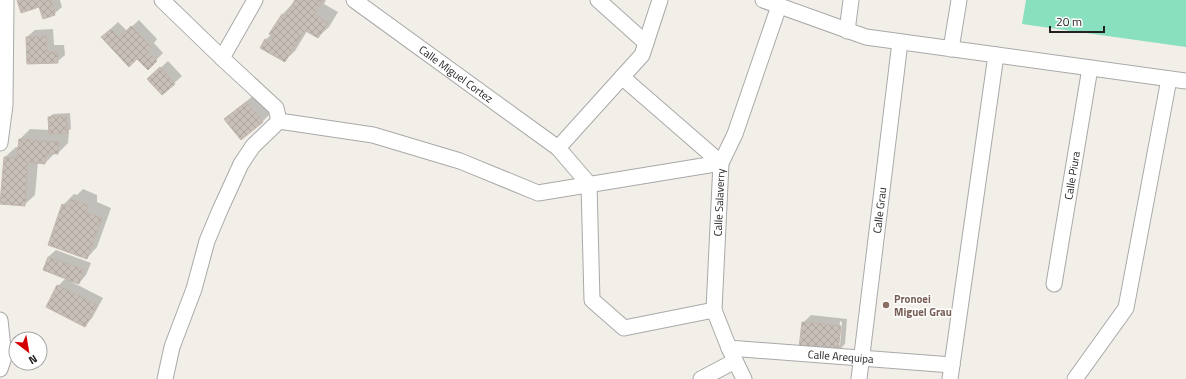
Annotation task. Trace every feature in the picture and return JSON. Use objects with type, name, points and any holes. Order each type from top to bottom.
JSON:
[{"type":"street","points":[[0,143],[6,105],[6,0]]},
{"type":"street","points":[[162,0],[276,108],[279,121]]},
{"type":"street","points":[[222,58],[255,0]]},
{"type":"street","name":"Calle Miguel Cortez","points":[[354,0],[558,148],[589,184]]},
{"type":"street","points":[[598,0],[646,43]]},
{"type":"street","points":[[558,148],[642,55],[660,0]]},
{"type":"street","points":[[763,0],[866,37],[1186,81]]},
{"type":"street","points":[[847,31],[851,0]]},
{"type":"street","points":[[951,49],[959,0]]},
{"type":"street","name":"Calle Salaverry","points":[[744,379],[735,362],[714,310],[721,163],[735,134],[780,6]]},
{"type":"street","name":"Calle Grau","points":[[859,379],[900,42]]},
{"type":"street","points":[[951,372],[996,55]]},
{"type":"street","name":"Calle Piura","points":[[1054,284],[1090,68]]},
{"type":"street","points":[[622,77],[721,163]]},
{"type":"street","points":[[1075,379],[1126,308],[1169,79]]},
{"type":"street","points":[[279,121],[373,135],[460,161],[538,193],[721,163]]},
{"type":"street","points":[[165,379],[172,347],[194,289],[207,241],[220,210],[245,158],[253,146],[279,121]]},
{"type":"street","points":[[589,184],[592,300],[624,328],[714,310]]},
{"type":"street","points":[[0,320],[4,357],[0,369]]},
{"type":"street","name":"Calle Arequipa","points":[[729,348],[862,358],[951,372]]},
{"type":"street","points":[[701,379],[735,362]]},
{"type":"green space","points":[[1026,0],[1186,0],[1186,47],[1022,24]]},
{"type":"building","points":[[17,0],[51,0],[55,15],[43,19],[39,7],[21,13]]},
{"type":"building","points":[[295,0],[323,0],[314,14],[328,23],[318,38],[304,30],[285,62],[260,48],[265,39],[270,43],[274,36],[269,34],[282,14],[285,16]]},
{"type":"building","points":[[131,26],[151,47],[147,51],[157,61],[148,70],[137,59],[129,67],[101,37],[111,29],[119,38]]},
{"type":"building","points":[[46,36],[47,52],[57,52],[58,63],[27,64],[26,37]]},
{"type":"building","points":[[160,67],[175,84],[162,95],[147,79]]},
{"type":"building","points":[[246,102],[263,122],[241,140],[224,119]]},
{"type":"building","points":[[66,116],[68,133],[49,134],[48,117]]},
{"type":"building","points":[[19,139],[59,142],[58,154],[46,153],[45,164],[28,162],[25,206],[0,204],[4,157],[17,158]]},
{"type":"building","points":[[71,199],[87,205],[87,213],[102,218],[87,259],[48,245],[62,204],[69,207]]},
{"type":"building","points":[[48,257],[84,270],[79,284],[43,270]]},
{"type":"building","points":[[57,285],[97,305],[85,327],[46,307]]},
{"type":"building","points":[[802,322],[841,326],[838,352],[799,348]]},
{"type":"place","name":"Pronoei Miguel Grau","points":[[886,305]]}]
